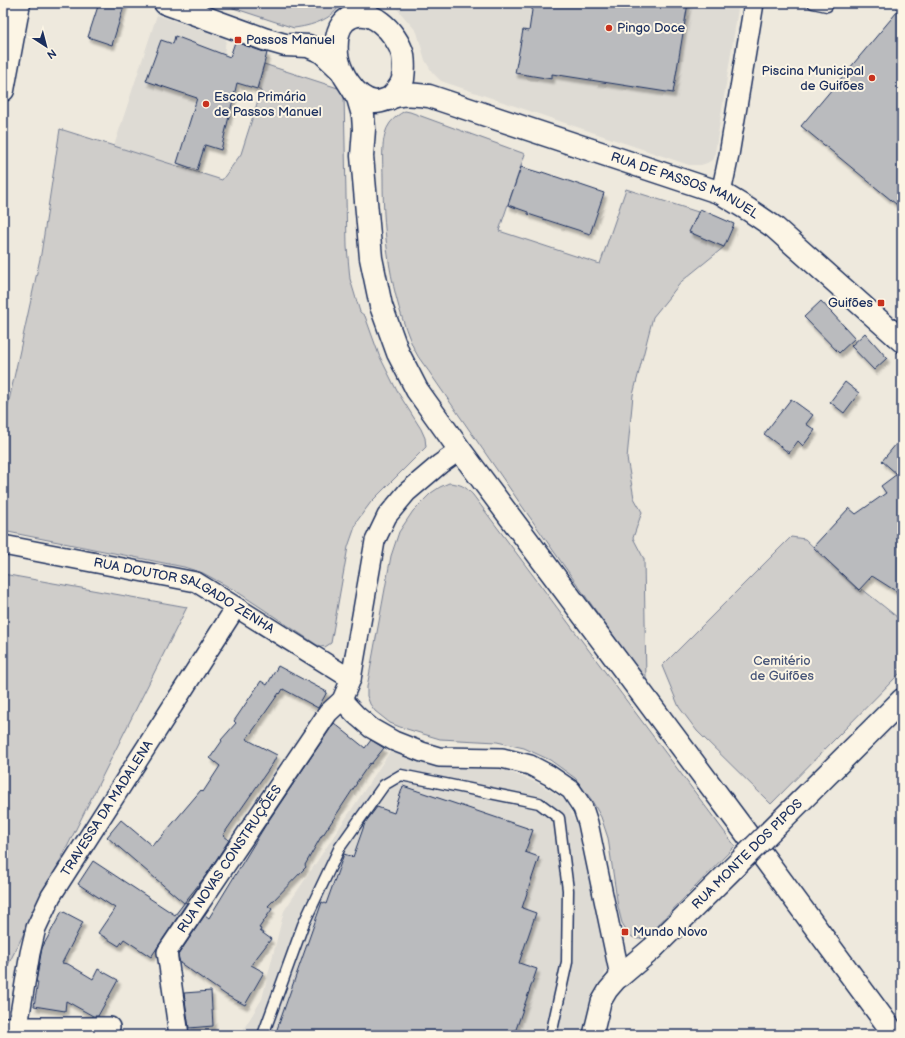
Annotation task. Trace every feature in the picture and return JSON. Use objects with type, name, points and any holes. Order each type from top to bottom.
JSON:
[{"type":"main road","points":[[3,90],[19,3]]},
{"type":"main road","points":[[165,3],[264,39],[285,45],[308,46],[315,44],[329,36],[347,17],[359,15],[371,17],[373,12],[392,33],[400,46],[404,62],[403,80],[395,93],[375,110],[364,129]]},
{"type":"main road","points":[[347,17],[337,35],[336,48],[338,61],[358,98],[361,108],[364,129],[362,156],[371,258],[381,306],[398,353],[417,390],[895,1035]]},
{"type":"main road","points":[[308,46],[322,52],[366,98],[375,102],[387,100]]},
{"type":"main road","points":[[402,54],[411,74],[421,89],[428,96]]},
{"type":"main road","name":"RUA DE PASSOS MANUEL","points":[[387,100],[396,96],[410,94],[428,96],[721,193],[750,210],[774,227],[902,341]]},
{"type":"main road","name":"RUA MONTE DOS PIPOS","points":[[620,976],[653,948],[902,700]]},
{"type":"street","points":[[721,193],[729,155],[754,3]]},
{"type":"street","points":[[460,450],[440,464],[406,492],[387,516],[375,541],[351,679],[342,700],[371,728],[394,741],[439,757],[502,758],[523,763],[549,775],[571,790],[583,808],[588,823],[620,976]]},
{"type":"street","name":"RUA DOUTOR SALGADO ZENHA","points":[[3,545],[196,582],[351,679]]},
{"type":"street","name":"TRAVESSA DA MADALENA","points":[[10,1027],[36,928],[51,896],[236,607]]},
{"type":"street","name":"RUA NOVAS CONSTRUÇÕES","points":[[178,1035],[167,952],[328,713],[342,700]]},
{"type":"street","name":"RUA MONTE DOS PIPOS","points":[[593,1035],[602,1002],[608,990],[620,976]]},
{"type":"street","points":[[10,1027],[110,1027]]},
{"type":"lane","points":[[813,3],[827,6]]},
{"type":"lane","points":[[263,1035],[303,925],[340,847],[384,785],[401,775],[539,803],[559,818],[568,890],[567,962],[551,1035]]},
{"type":"shaded area","points":[[392,3],[739,3],[714,159],[701,165],[689,165],[441,81],[432,72],[425,60],[417,32]]},
{"type":"shaded area","points":[[157,15],[226,38],[217,118],[199,172],[114,146]]},
{"type":"shaded area","points":[[390,752],[437,765],[499,768],[538,783],[565,800],[589,851],[609,963],[594,1000],[585,1035],[240,1035],[262,999],[284,911]]},
{"type":"green space","points":[[218,3],[341,3],[333,14],[327,18],[314,24],[294,28]]},
{"type":"green space","points":[[264,64],[341,89],[344,94],[347,247],[350,279],[360,312],[365,316],[379,355],[397,391],[421,429],[425,438],[426,447],[371,502],[357,521],[348,547],[331,643],[325,647],[317,645],[236,591],[203,573],[184,567],[3,531],[3,428],[41,254],[60,129],[222,180],[241,154],[261,91],[257,89]]},
{"type":"green space","points":[[405,111],[525,154],[499,231],[600,264],[626,189],[698,212],[690,232],[724,247],[682,281],[653,317],[633,395],[627,458],[634,498],[642,512],[633,538],[644,559],[646,681],[520,504],[414,349],[399,308],[394,286],[386,243],[383,200],[383,142],[390,123]]},
{"type":"green space","points":[[449,483],[457,484],[468,489],[473,495],[735,846],[646,937],[638,939],[632,937],[622,923],[618,907],[608,838],[601,817],[591,799],[575,778],[550,760],[524,748],[497,742],[440,739],[400,727],[390,723],[375,711],[370,704],[367,696],[367,687],[391,556],[399,532],[413,511],[431,493]]},
{"type":"green space","name":"Cemitério de Guifões","points":[[791,537],[805,539],[860,592],[862,589],[902,621],[902,671],[771,804],[697,731],[679,707],[662,666]]},
{"type":"green space","points":[[3,574],[187,607],[3,975]]},
{"type":"building","points":[[99,3],[125,3],[112,45],[88,37]]},
{"type":"building","points":[[533,3],[688,3],[673,93],[552,74],[552,79],[515,73],[523,30],[529,31]]},
{"type":"building","name":"Piscina Municipal de Guifões","points":[[902,6],[902,209],[801,126]]},
{"type":"building","name":"Escola Primária de Passos Manuel","points":[[175,36],[230,57],[235,42],[267,53],[257,89],[237,83],[221,150],[205,145],[197,170],[177,163],[197,98],[146,81],[161,40],[173,44]]},
{"type":"building","points":[[521,167],[541,173],[542,172],[604,193],[590,234],[528,214],[528,212],[508,205]]},
{"type":"building","points":[[700,209],[734,224],[724,247],[689,232]]},
{"type":"building","points":[[821,301],[855,338],[839,353],[804,317]]},
{"type":"building","points":[[865,333],[887,358],[874,370],[851,346]]},
{"type":"building","points":[[845,382],[859,393],[844,413],[830,402]]},
{"type":"building","points":[[791,399],[813,415],[806,424],[815,430],[803,446],[798,441],[789,453],[764,434]]},
{"type":"building","points":[[902,437],[902,595],[872,576],[859,590],[813,547],[849,508],[856,514],[886,493],[881,486],[897,474],[882,461]]},
{"type":"building","points":[[278,666],[327,692],[318,708],[283,689],[246,739],[277,755],[223,835],[229,840],[207,874],[184,903],[107,837],[121,820],[152,846],[156,841],[157,842],[201,790],[203,792],[220,766],[210,758],[222,741],[221,740],[236,723],[234,721],[261,681],[267,685]]},
{"type":"building","points":[[334,723],[365,748],[371,740],[384,748],[371,764],[370,763],[356,783],[322,835],[305,865],[306,867],[268,906],[272,909],[259,928],[261,929],[260,931],[271,939],[251,965],[264,972],[245,1005],[226,995],[180,963],[178,955],[205,915],[209,918],[265,826]]},
{"type":"building","points":[[403,786],[533,830],[525,852],[539,857],[522,908],[536,913],[519,963],[537,969],[514,1035],[275,1035],[322,902],[326,904],[344,854],[353,857],[365,823],[377,807],[394,813]]},
{"type":"building","points":[[93,861],[175,915],[185,902],[187,903],[151,957],[124,939],[119,946],[98,933],[115,908],[78,884]]},
{"type":"building","points":[[62,911],[83,922],[62,963],[68,964],[93,979],[98,969],[118,980],[98,1016],[93,1016],[66,1001],[65,1011],[34,1006],[38,982],[36,982],[42,948]]},
{"type":"building","points":[[211,991],[213,1026],[189,1028],[184,993]]},
{"type":"place","name":"Pingo Doce","points":[[609,28]]},
{"type":"place","name":"Passos Manuel","points":[[238,40]]},
{"type":"place","name":"Piscina Municipal de Guifões","points":[[872,78]]},
{"type":"place","name":"Escola Primária de Passos Manuel","points":[[206,104]]},
{"type":"place","name":"Guifões","points":[[881,303]]},
{"type":"place","name":"Mundo Novo","points":[[625,932]]}]
